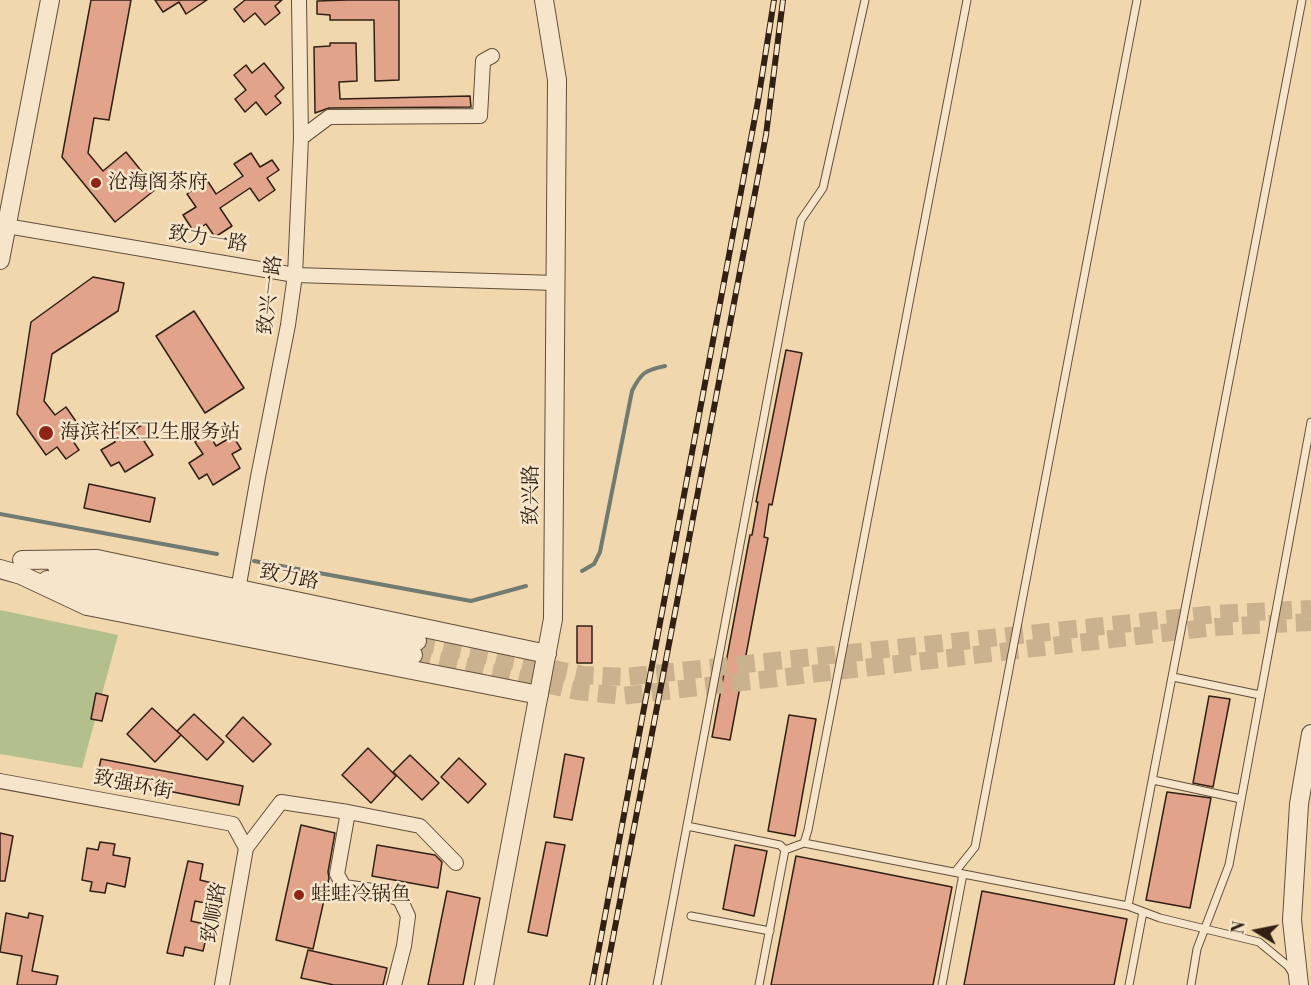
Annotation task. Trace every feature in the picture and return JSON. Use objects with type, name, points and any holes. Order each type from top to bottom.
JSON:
[{"type":"street","points":[[0,260],[3,226],[50,0]]},
{"type":"street","name":"致兴一路","points":[[238,590],[288,325],[295,275],[301,138],[299,0]]},
{"type":"street","name":"致兴路","points":[[484,985],[553,619],[557,80],[544,0]]},
{"type":"street","points":[[301,138],[329,117],[480,116],[483,61],[492,56]]},
{"type":"street","name":"致力一路","points":[[3,226],[295,275],[556,283]]},
{"type":"street","name":"致力路","points":[[0,557],[22,568],[97,589],[414,648],[547,654]]},
{"type":"street","name":"致力路","points":[[0,569],[97,560],[238,590],[414,648],[539,694]]},
{"type":"street","points":[[1299,984],[1292,920],[1299,804],[1311,734]]},
{"type":"street","name":"致强环街","points":[[0,781],[233,824],[246,848]]},
{"type":"street","points":[[246,848],[281,802],[420,826],[456,863]]},
{"type":"street","points":[[348,812],[337,874],[340,881],[344,887],[380,892],[400,899],[408,916],[404,946],[394,985]]},
{"type":"street","name":"致顺路","points":[[222,985],[246,848]]},
{"type":"lane","points":[[657,985],[801,220],[823,188],[865,0]]},
{"type":"lane","points":[[804,843],[967,0]]},
{"type":"lane","points":[[942,985],[959,873],[975,847],[1137,0]]},
{"type":"lane","points":[[1128,906],[1302,0]]},
{"type":"lane","points":[[1191,985],[1197,949],[1229,865],[1311,422]]},
{"type":"lane","points":[[1173,677],[1260,695]]},
{"type":"lane","points":[[1153,780],[1241,799]]},
{"type":"lane","points":[[687,826],[780,845],[785,850]]},
{"type":"lane","points":[[785,850],[804,843],[1128,906],[1204,929],[1259,942],[1288,966],[1299,984]]},
{"type":"lane","points":[[759,985],[785,850]]},
{"type":"lane","points":[[1129,985],[1143,912]]},
{"type":"lane","points":[[691,916],[770,931]]},
{"type":"green space","points":[[0,610],[118,635],[82,768],[0,754]]},
{"type":"building","points":[[91,0],[131,0],[109,120],[94,118],[88,153],[103,171],[126,152],[156,189],[115,222],[62,157]]},
{"type":"building","points":[[155,0],[207,0],[186,14],[179,2],[163,12]]},
{"type":"building","points":[[245,0],[282,0],[275,6],[280,13],[265,25],[255,13],[244,22],[234,9]]},
{"type":"building","points":[[399,0],[399,80],[375,81],[374,20],[330,20],[330,15],[317,14],[317,1]]},
{"type":"building","points":[[330,43],[356,43],[357,81],[339,82],[340,99],[470,96],[471,107],[329,108],[315,113],[314,47],[330,46]]},
{"type":"building","points":[[264,63],[284,88],[275,96],[281,103],[266,115],[256,102],[245,112],[235,99],[246,90],[234,75],[246,65],[252,73]]},
{"type":"building","points":[[251,153],[260,167],[272,160],[279,170],[267,178],[275,190],[259,201],[250,188],[220,208],[232,226],[215,237],[206,224],[194,232],[183,215],[196,207],[187,194],[207,180],[216,194],[243,176],[234,164]]},
{"type":"building","points":[[93,277],[124,283],[118,311],[52,354],[44,401],[55,415],[66,407],[82,430],[71,438],[79,450],[66,459],[57,447],[46,455],[17,414],[31,322]]},
{"type":"building","points":[[194,311],[244,388],[205,413],[156,336]]},
{"type":"building","points":[[786,350],[802,353],[772,505],[769,504],[764,537],[768,538],[730,740],[712,737],[750,535],[752,535],[758,502],[756,502]]},
{"type":"building","points":[[121,421],[129,433],[145,423],[153,436],[144,441],[153,455],[125,472],[119,462],[111,466],[101,450],[115,442],[108,429]]},
{"type":"building","points":[[209,434],[216,446],[233,436],[241,449],[232,454],[240,468],[213,485],[207,474],[199,479],[189,463],[203,454],[195,442]]},
{"type":"building","points":[[89,484],[155,498],[150,522],[84,508]]},
{"type":"building","points":[[577,626],[592,626],[592,663],[577,663]]},
{"type":"building","points":[[96,693],[108,696],[102,721],[91,719]]},
{"type":"building","points":[[1209,696],[1230,699],[1213,787],[1193,783]]},
{"type":"building","points":[[152,708],[181,735],[155,762],[127,734]]},
{"type":"building","points":[[194,714],[224,742],[207,760],[177,731]]},
{"type":"building","points":[[789,715],[816,719],[795,836],[768,831]]},
{"type":"building","points":[[243,717],[271,744],[253,762],[226,736]]},
{"type":"building","points":[[368,748],[396,776],[371,803],[342,775]]},
{"type":"building","points":[[565,754],[584,758],[572,820],[554,817]]},
{"type":"building","points":[[410,755],[439,783],[422,800],[393,772]]},
{"type":"building","points":[[459,758],[486,784],[468,803],[441,777]]},
{"type":"building","points":[[101,759],[243,786],[239,805],[97,777]]},
{"type":"building","points":[[1167,792],[1211,798],[1190,908],[1146,900]]},
{"type":"building","points":[[301,825],[335,833],[329,878],[313,949],[276,940]]},
{"type":"building","points":[[0,833],[13,836],[5,881],[0,881]]},
{"type":"building","points":[[100,842],[115,844],[113,855],[130,858],[125,887],[107,883],[105,893],[90,891],[92,882],[82,880],[87,848],[98,850]]},
{"type":"building","points":[[546,842],[565,845],[547,936],[528,932]]},
{"type":"building","points":[[377,845],[435,855],[442,862],[438,888],[372,876]]},
{"type":"building","points":[[735,845],[767,851],[754,916],[723,909]]},
{"type":"building","points":[[796,856],[952,887],[933,985],[771,985]]},
{"type":"building","points":[[188,861],[203,864],[200,880],[220,885],[215,905],[195,901],[191,921],[209,925],[203,951],[185,947],[183,956],[167,953]]},
{"type":"building","points":[[447,891],[480,898],[463,985],[428,985]]},
{"type":"building","points":[[982,891],[1127,919],[1114,985],[964,985]]},
{"type":"building","points":[[6,913],[28,918],[29,913],[43,916],[32,971],[58,976],[56,985],[17,985],[22,956],[0,952]]},
{"type":"building","points":[[308,950],[387,968],[383,985],[334,985],[301,978]]},
{"type":"waterway","points":[[582,571],[594,564],[600,552],[632,391],[644,373],[665,366]]},
{"type":"waterway","points":[[0,514],[217,554]]},
{"type":"waterway","points":[[254,561],[471,601],[526,586]]},
{"type":"tunnel","points":[[417,641],[583,675],[625,677],[1216,614],[1311,609]]},
{"type":"tunnel","points":[[413,655],[577,691],[622,696],[1215,627],[1311,622]]},
{"type":"railway","points":[[592,985],[758,101],[774,0]]},
{"type":"railway","points":[[604,985],[766,135],[783,0]]},
{"type":"place","name":"沧海阁茶府","points":[[96,183]]},
{"type":"place","name":"海滨社区卫生服务站","points":[[46,433]]},
{"type":"place","name":"蛙蛙冷锅鱼","points":[[299,895]]}]
